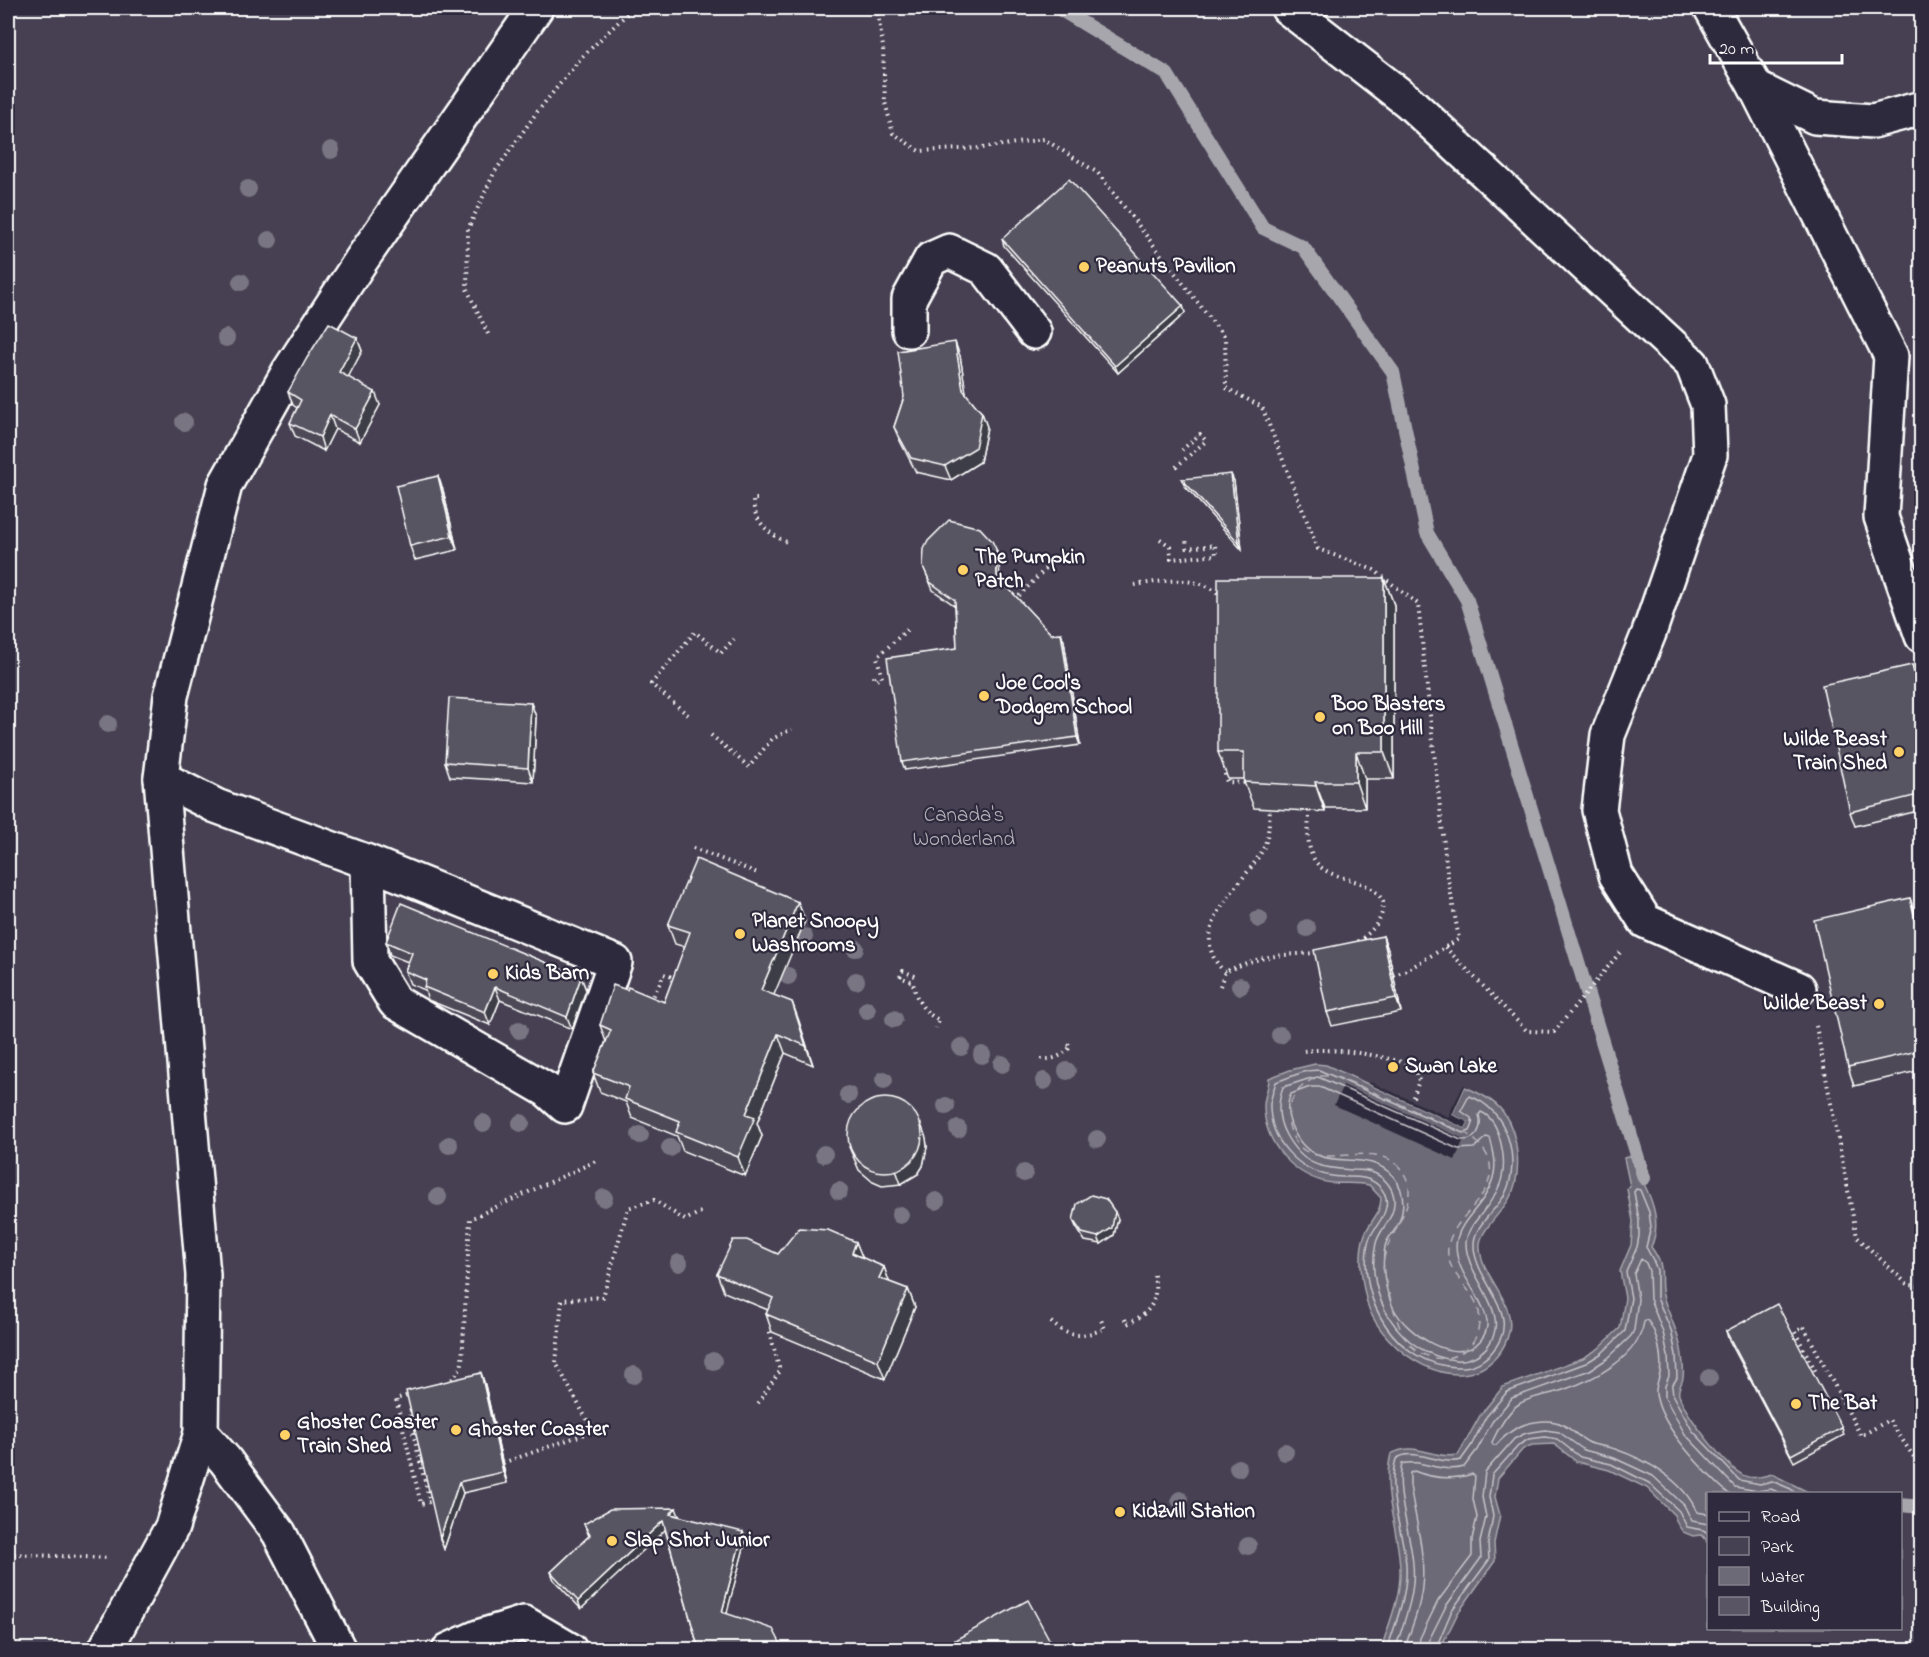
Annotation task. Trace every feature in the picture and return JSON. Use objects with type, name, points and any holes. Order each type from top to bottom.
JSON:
[{"type":"lane","points":[[105,1650],[172,1527],[201,1433],[203,1275],[161,778],[171,696],[225,485],[289,370],[337,296],[536,8]]},
{"type":"lane","points":[[1288,8],[1409,102],[1692,364],[1708,405],[1710,454],[1649,633],[1608,735],[1599,810],[1616,875],[1646,921],[1799,989]]},
{"type":"lane","points":[[1711,8],[1756,88],[1891,356],[1881,517],[1922,636]]},
{"type":"lane","points":[[1756,88],[1815,117],[1873,121],[1922,108]]},
{"type":"lane","points":[[909,330],[909,299],[931,259],[949,251],[986,269],[1034,332]]},
{"type":"lane","points":[[161,778],[216,806],[368,862],[615,962],[565,1106],[547,1090],[395,1002],[370,961],[368,862]]},
{"type":"lane","points":[[201,1433],[225,1460],[279,1533],[339,1650]]},
{"type":"lane","points":[[449,1650],[478,1637],[524,1623],[570,1650]]},
{"type":"path","points":[[488,334],[467,289],[468,229],[494,173],[537,112],[581,58],[633,8]]},
{"type":"path","points":[[877,8],[883,47],[885,102],[894,133],[919,151],[982,148],[1044,139],[1098,173],[1225,338],[1226,388],[1262,408],[1318,549],[1374,570],[1418,604],[1447,872],[1459,939],[1407,970],[1383,980]]},
{"type":"path","points":[[1176,467],[1206,441],[1200,434],[1182,450]]},
{"type":"path","points":[[757,499],[753,499],[753,506],[759,521],[775,537],[789,543]]},
{"type":"path","points":[[1160,539],[1170,546],[1171,559],[1216,555],[1215,545],[1187,548],[1186,538]]},
{"type":"path","points":[[1015,600],[1053,562]]},
{"type":"path","points":[[1135,585],[1188,582],[1215,591],[1222,599]]},
{"type":"path","points":[[874,676],[875,680],[882,678],[877,657],[909,628]]},
{"type":"path","points":[[688,715],[651,684],[695,632],[720,653],[734,639]]},
{"type":"path","points":[[711,735],[749,767],[772,739],[792,729]]},
{"type":"path","points":[[1225,765],[1227,782],[1252,783]]},
{"type":"path","points":[[1225,972],[1218,966],[1211,946],[1212,926],[1221,908],[1264,847],[1268,833],[1270,808]]},
{"type":"path","points":[[1309,811],[1310,850],[1320,866],[1328,873],[1374,889],[1383,902],[1380,918],[1375,926],[1349,947]]},
{"type":"path","points":[[693,848],[760,874]]},
{"type":"path","points":[[1445,947],[1527,1031],[1554,1032],[1646,921]]},
{"type":"path","points":[[1220,986],[1225,972],[1259,958],[1322,953]]},
{"type":"path","points":[[915,976],[903,971],[900,977],[912,982],[920,1004],[939,1020],[936,1028]]},
{"type":"path","points":[[608,982],[652,999],[664,974],[684,982]]},
{"type":"path","points":[[1816,1026],[1842,1170],[1857,1237],[1907,1284],[1922,1287]]},
{"type":"path","points":[[1041,1059],[1060,1056],[1071,1046],[1068,1044]]},
{"type":"path","points":[[1304,1051],[1318,1049],[1396,1059],[1415,1066],[1419,1081],[1412,1100]]},
{"type":"path","points":[[438,1387],[448,1383],[461,1368],[462,1363],[470,1219],[598,1160]]},
{"type":"path","points":[[503,1463],[593,1431],[556,1363],[562,1300],[603,1297],[628,1208],[654,1200],[685,1220],[701,1212]]},
{"type":"path","points":[[1125,1319],[1127,1324],[1152,1307],[1155,1297],[1153,1271]]},
{"type":"path","points":[[1051,1322],[1063,1332],[1071,1335],[1088,1335],[1105,1329],[1101,1320]]},
{"type":"path","points":[[1812,1374],[1816,1372],[1795,1332],[1804,1327],[1861,1436],[1889,1420],[1921,1468]]},
{"type":"path","points":[[758,1403],[780,1371],[769,1330]]},
{"type":"path","points":[[412,1410],[408,1412],[430,1502],[421,1504],[396,1399],[417,1393]]},
{"type":"path","points":[[8,1554],[155,1559]]},
{"type":"green space","name":"Canada's Wonderland","points":[[8,8],[1921,8],[1921,1649],[8,1650]]},
{"type":"water","points":[[1315,1064],[1326,1065],[1465,1128],[1468,1122],[1452,1115],[1465,1087],[1495,1104],[1508,1121],[1516,1143],[1516,1178],[1509,1199],[1484,1233],[1480,1244],[1485,1266],[1507,1309],[1510,1320],[1509,1332],[1497,1356],[1481,1369],[1462,1374],[1443,1372],[1423,1365],[1405,1354],[1389,1339],[1376,1323],[1368,1306],[1361,1270],[1361,1251],[1365,1234],[1379,1209],[1381,1198],[1369,1185],[1318,1180],[1294,1166],[1276,1146],[1265,1120],[1264,1106],[1269,1078]]},
{"type":"water","points":[[1630,1156],[1635,1160],[1636,1169],[1655,1214],[1656,1231],[1651,1247],[1660,1262],[1662,1291],[1681,1348],[1683,1375],[1679,1395],[1683,1403],[1715,1450],[1741,1474],[1760,1477],[1772,1474],[1808,1492],[1707,1492],[1707,1541],[1702,1535],[1693,1536],[1683,1532],[1674,1515],[1647,1488],[1609,1470],[1577,1462],[1554,1444],[1532,1445],[1523,1449],[1498,1478],[1495,1497],[1500,1515],[1494,1543],[1495,1561],[1458,1613],[1440,1649],[1381,1649],[1394,1610],[1400,1579],[1399,1554],[1389,1497],[1388,1469],[1391,1454],[1400,1450],[1417,1449],[1440,1455],[1458,1455],[1481,1414],[1503,1387],[1583,1358],[1598,1349],[1620,1328],[1625,1298],[1620,1271],[1631,1245],[1633,1221],[1627,1189],[1630,1186],[1624,1158]]},
{"type":"pier","points":[[1370,1082],[1451,1118],[1449,1114],[1466,1084],[1452,1115],[1468,1122],[1465,1128],[1369,1084]]},
{"type":"pier","points":[[1343,1085],[1464,1139],[1455,1160],[1334,1105]]},
{"type":"building","name":"Peanuts Pavilion","points":[[1069,179],[1183,306],[1115,366],[1002,239]]},
{"type":"building","points":[[329,323],[357,338],[339,372],[375,392],[355,429],[330,415],[320,437],[290,423],[301,400],[288,392]]},
{"type":"building","points":[[955,342],[963,390],[982,413],[975,448],[945,466],[911,458],[894,427],[904,397],[898,351]]},
{"type":"building","points":[[1231,474],[1239,543],[1182,479]]},
{"type":"building","points":[[438,476],[452,536],[410,546],[396,486]]},
{"type":"building","name":"Joe Cool's Dodgem School","points":[[949,520],[980,528],[996,549],[997,576],[1051,634],[1061,633],[1077,737],[902,762],[887,658],[957,648],[955,600],[930,582],[923,566],[924,549],[928,541]]},
{"type":"building","name":"Boo Blasters on Boo Hill","points":[[1218,578],[1384,578],[1384,752],[1356,752],[1356,782],[1315,782],[1316,786],[1244,782],[1244,752],[1218,752]]},
{"type":"building","points":[[1912,665],[1922,702],[1922,794],[1850,812],[1822,685]]},
{"type":"building","points":[[449,698],[531,703],[528,768],[445,762]]},
{"type":"building","points":[[696,859],[798,902],[761,990],[792,1002],[806,1046],[778,1034],[746,1114],[755,1117],[738,1157],[676,1132],[680,1121],[625,1099],[629,1087],[593,1073],[611,1030],[600,1025],[613,985],[627,990],[628,987],[664,1002],[690,932],[668,925]]},
{"type":"building","name":"Wilde Beast","points":[[1910,898],[1922,948],[1922,1050],[1848,1067],[1814,920]]},
{"type":"building","name":"Kids Barn","points":[[401,903],[581,977],[567,1017],[495,987],[485,1012],[424,987],[426,980],[405,971],[412,953],[386,942]]},
{"type":"building","points":[[1383,936],[1396,998],[1327,1012],[1314,950]]},
{"type":"building","points":[[885,1098],[899,1101],[911,1109],[919,1121],[922,1135],[919,1149],[911,1161],[899,1169],[885,1172],[871,1169],[859,1161],[851,1149],[848,1135],[851,1121],[859,1109],[871,1101]]},
{"type":"building","points":[[1091,1195],[1106,1199],[1115,1212],[1112,1228],[1098,1237],[1082,1233],[1073,1220],[1077,1204]]},
{"type":"building","points":[[799,1228],[828,1230],[856,1242],[852,1253],[884,1267],[879,1278],[908,1289],[878,1361],[766,1314],[773,1298],[717,1274],[733,1240],[747,1240],[778,1254]]},
{"type":"building","name":"The Bat","points":[[1777,1304],[1842,1428],[1791,1455],[1726,1331]]},
{"type":"building","name":"Ghoster Coaster","points":[[481,1373],[503,1472],[459,1482],[440,1538],[406,1391]]},
{"type":"building","points":[[676,1508],[670,1514],[743,1532],[722,1612],[773,1629],[784,1650],[699,1650],[663,1521],[578,1601],[551,1572],[590,1535],[584,1524],[610,1509]]},
{"type":"building","points":[[1028,1600],[1055,1650],[958,1650],[953,1641]]},
{"type":"waterway","points":[[1058,8],[1167,74],[1263,228],[1303,247],[1393,372],[1427,533],[1467,600],[1644,1178]]},
{"type":"waterway","points":[[1902,1505],[1922,1507]]},
{"type":"ferry route","points":[[1320,1076],[1346,1080],[1467,1134],[1479,1144],[1488,1157],[1491,1169],[1489,1181],[1478,1201],[1455,1229],[1450,1239],[1448,1252],[1455,1273],[1469,1291],[1479,1312],[1479,1324],[1473,1342],[1459,1354],[1434,1358],[1418,1351],[1405,1338],[1395,1314],[1383,1265],[1390,1240],[1407,1204],[1409,1192],[1407,1180],[1400,1168],[1388,1158],[1373,1155],[1324,1156],[1309,1153],[1298,1145],[1289,1125],[1290,1105],[1301,1087],[1320,1076]]},
{"type":"place","name":"Peanuts Pavilion","points":[[1084,267]]},
{"type":"place","name":"The Pumpkin Patch","points":[[963,570]]},
{"type":"place","name":"Joe Cool's Dodgem School","points":[[984,696]]},
{"type":"place","name":"Boo Blasters on Boo Hill","points":[[1320,717]]},
{"type":"place","name":"Wilde Beast Train Shed","points":[[1899,752]]},
{"type":"place","name":"Planet Snoopy Washrooms","points":[[740,934]]},
{"type":"place","name":"Kids Barn","points":[[493,974]]},
{"type":"place","name":"Wilde Beast","points":[[1879,1004]]},
{"type":"place","name":"Swan Lake","points":[[1393,1067]]},
{"type":"place","name":"The Bat","points":[[1796,1404]]},
{"type":"place","name":"Ghoster Coaster","points":[[456,1430]]},
{"type":"place","name":"Ghoster Coaster Train Shed","points":[[285,1435]]},
{"type":"place","name":"Kidzvill Station","points":[[1120,1512]]},
{"type":"place","name":"Slap Shot Junior","points":[[612,1541]]}]
